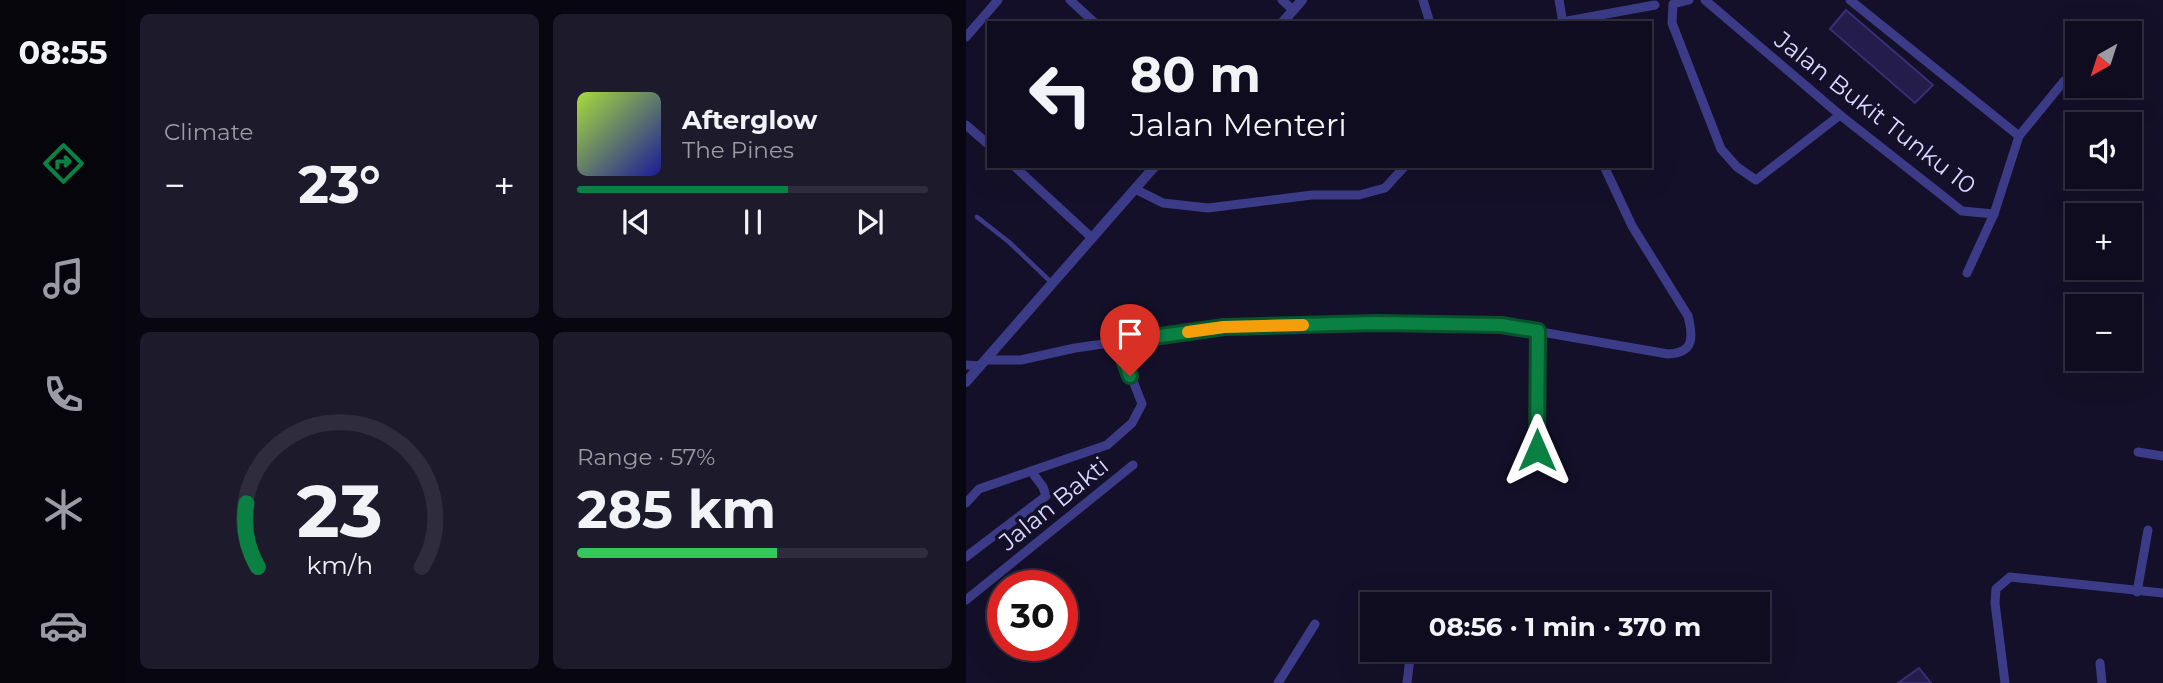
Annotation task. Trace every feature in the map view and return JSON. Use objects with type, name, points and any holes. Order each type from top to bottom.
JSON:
[{"type":"street","points":[[966,37],[998,0]]},
{"type":"street","points":[[1070,0],[1093,21]]},
{"type":"street","points":[[1282,0],[1293,10]]},
{"type":"street","points":[[1284,21],[1302,0]]},
{"type":"street","points":[[1423,0],[1429,21]]},
{"type":"street","points":[[1559,0],[1562,21]]},
{"type":"street","points":[[1689,0],[1673,4],[1672,23],[1721,149],[1737,167],[1756,180],[1840,115]]},
{"type":"street","name":"Jalan Bukit Tunku 10","points":[[1705,0],[1840,115],[1962,211],[1994,214]]},
{"type":"street","points":[[1850,0],[2019,136]]},
{"type":"street","points":[[1567,21],[1655,5]]},
{"type":"street","points":[[1967,273],[1994,214],[2019,136],[2064,81]]},
{"type":"street","points":[[966,125],[987,143]]},
{"type":"street","points":[[1016,168],[1092,238]]},
{"type":"street","points":[[966,382],[1153,168]]},
{"type":"street","points":[[1135,190],[1163,203],[1208,208],[1312,195],[1359,195],[1385,188],[1403,168]]},
{"type":"street","points":[[966,365],[1021,360],[1118,342],[1224,327],[1377,323],[1501,325],[1668,354],[1678,353],[1686,349],[1691,341],[1688,316],[1632,226],[1605,168]]},
{"type":"street","points":[[1537,450],[1538,331]]},
{"type":"street","name":"Jalan Bakti","points":[[966,503],[979,489],[1107,445],[1132,423],[1142,404],[1118,342]]},
{"type":"street","points":[[2138,452],[2163,456]]},
{"type":"street","name":"Jalan Bakti","points":[[966,600],[1133,465]]},
{"type":"street","name":"Jalan Bakti","points":[[966,557],[1046,496],[1043,486],[1031,471]]},
{"type":"street","points":[[2137,592],[2148,530]]},
{"type":"street","points":[[2005,683],[1995,603],[1996,589],[2010,577],[2163,593]]},
{"type":"street","points":[[1278,683],[1315,624]]},
{"type":"street","points":[[1408,683],[1410,662]]},
{"type":"street","points":[[2100,663],[2102,683]]},
{"type":"lane","points":[[976,216],[1053,283]]},
{"type":"building","points":[[1846,10],[1933,85],[1915,103],[1830,29]]},
{"type":"building","points":[[1919,668],[1931,683],[1898,683]]},
{"type":"slow traffic","points":[[1188,332],[1224,327],[1303,325]]},
{"type":"route","points":[[1130,376],[1118,342],[1224,327],[1448,323],[1501,325],[1538,331],[1537,450]]}]
